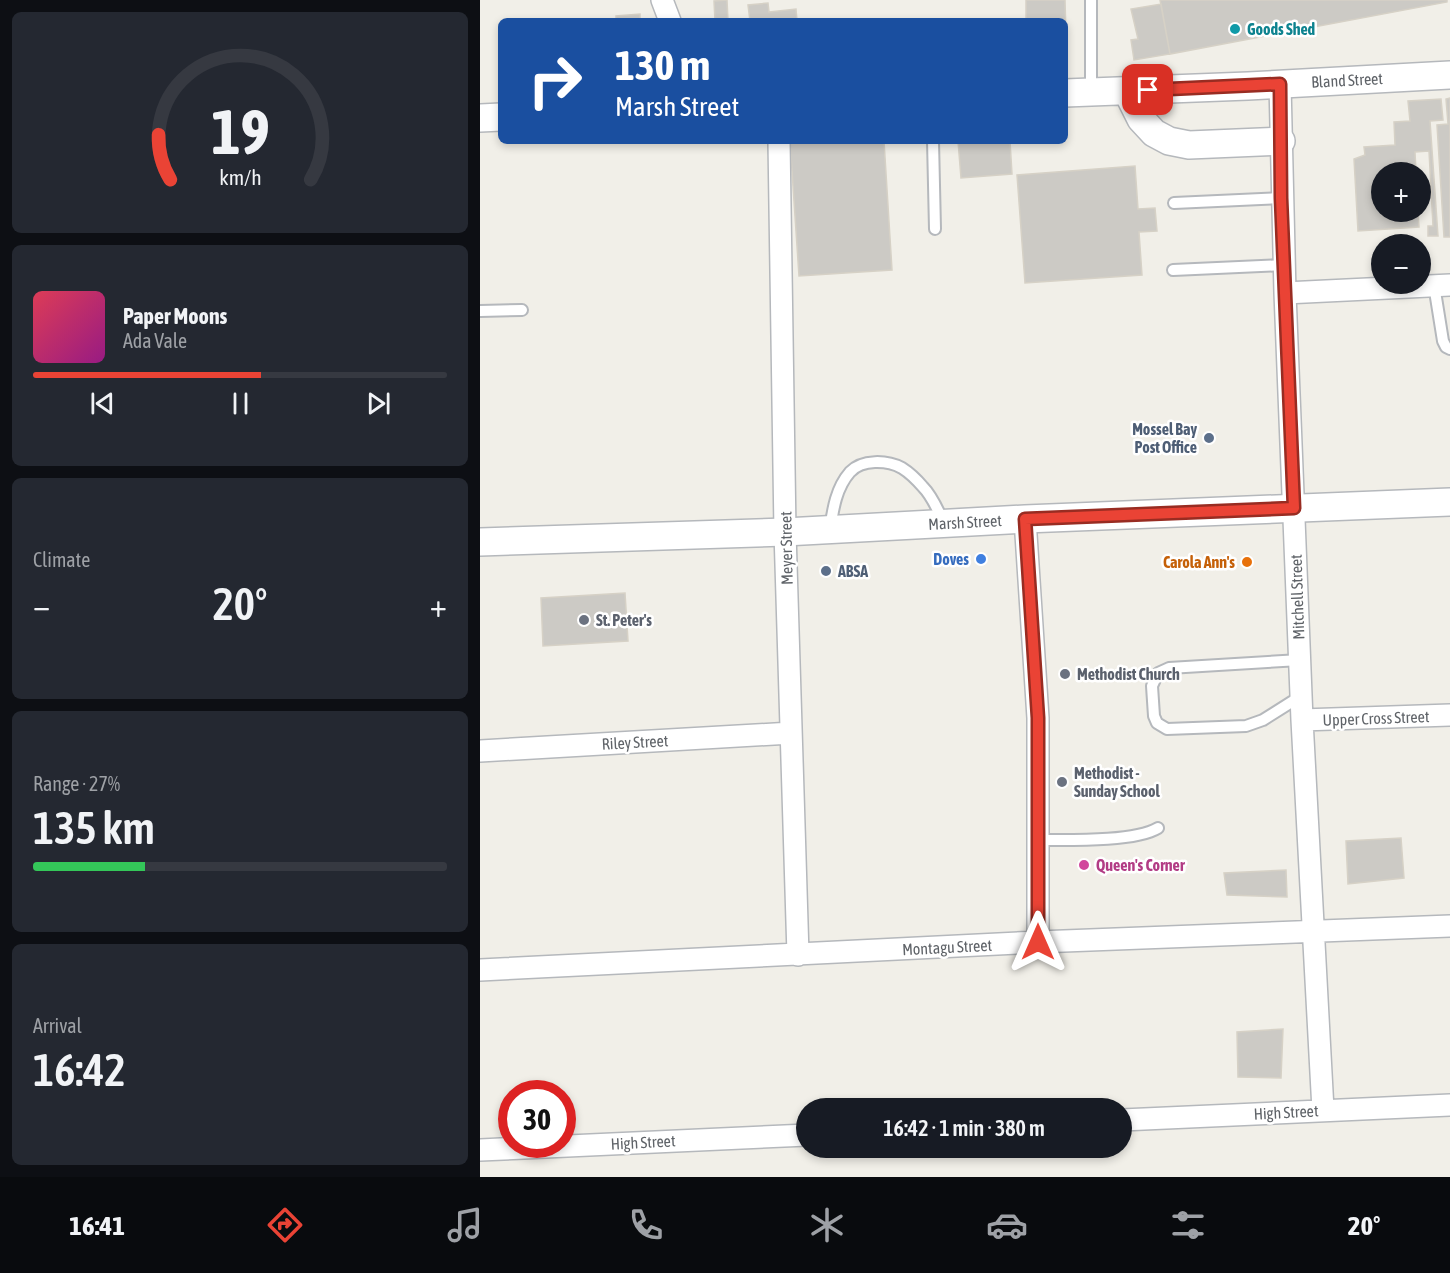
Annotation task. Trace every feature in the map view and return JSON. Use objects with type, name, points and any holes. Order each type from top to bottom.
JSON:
[{"type":"street","points":[[662,0],[669,18]]},
{"type":"street","name":"Bland Street","points":[[1078,92],[1450,75]]},
{"type":"street","name":"Mitchell Street","points":[[1280,84],[1281,198],[1302,720],[1323,1110]]},
{"type":"street","points":[[1127,91],[1141,119],[1154,134],[1169,141],[1189,145],[1281,141]]},
{"type":"street","points":[[480,118],[498,117]]},
{"type":"street","name":"Meyer Street","points":[[779,144],[785,532],[798,955]]},
{"type":"street","points":[[1285,293],[1442,285]]},
{"type":"street","name":"Marsh Street","points":[[480,542],[785,532],[1025,519],[1450,502]]},
{"type":"street","points":[[1025,519],[1038,718],[1038,942]]},
{"type":"street","name":"Upper Cross Street","points":[[1302,720],[1450,715]]},
{"type":"street","name":"Riley Street","points":[[480,751],[791,733]]},
{"type":"street","name":"Montagu Street","points":[[480,970],[1038,942],[1450,926]]},
{"type":"street","name":"High Street","points":[[1132,1120],[1450,1105]]},
{"type":"street","name":"High Street","points":[[480,1150],[796,1136]]},
{"type":"lane","points":[[1078,92],[1092,0]]},
{"type":"lane","points":[[933,144],[935,229]]},
{"type":"lane","points":[[1174,203],[1281,198]]},
{"type":"lane","points":[[1173,270],[1284,265]]},
{"type":"lane","points":[[1442,285],[1443,341],[1450,350]]},
{"type":"lane","points":[[480,311],[522,310]]},
{"type":"lane","points":[[830,529],[837,495],[843,481],[851,470],[862,464],[876,462],[889,463],[902,468],[915,478],[930,496],[944,524]]},
{"type":"lane","points":[[1300,660],[1169,668],[1158,673],[1152,686],[1154,716],[1157,723],[1167,729],[1246,726],[1263,720],[1301,696]]},
{"type":"lane","points":[[1038,840],[1132,836],[1158,828]]},
{"type":"building","points":[[727,0],[728,18],[715,18],[714,1]]},
{"type":"building","points":[[1026,0],[1065,0],[1066,18],[1026,18]]},
{"type":"building","name":"Goods Shed","points":[[1160,0],[1447,0],[1447,2],[1170,54]]},
{"type":"building","points":[[768,3],[769,12],[796,9],[797,18],[750,18],[748,5]]},
{"type":"building","points":[[1161,4],[1170,54],[1134,60],[1131,40],[1138,39],[1131,9]]},
{"type":"building","points":[[640,14],[640,18],[616,18],[616,16]]},
{"type":"building","points":[[1450,98],[1450,237],[1444,237],[1437,125],[1448,124],[1446,99]]},
{"type":"building","points":[[1441,99],[1443,120],[1430,121],[1438,236],[1428,234],[1428,226],[1433,226],[1429,151],[1415,152],[1416,162],[1371,162],[1371,222],[1419,222],[1419,227],[1358,231],[1354,159],[1365,155],[1364,147],[1395,145],[1394,122],[1410,121],[1408,101]]},
{"type":"building","points":[[790,144],[884,144],[892,270],[799,276]]},
{"type":"building","points":[[958,144],[1010,144],[1012,174],[961,178]]},
{"type":"building","points":[[1135,166],[1138,209],[1155,208],[1157,231],[1139,232],[1142,275],[1025,283],[1017,175]]},
{"type":"building","name":"St. Peter's","points":[[625,593],[628,641],[543,646],[541,598]]},
{"type":"building","points":[[1401,838],[1404,878],[1348,884],[1346,841]]},
{"type":"building","points":[[1286,870],[1287,897],[1227,895],[1224,873]]},
{"type":"building","points":[[1283,1029],[1281,1078],[1238,1077],[1237,1032]]},
{"type":"place","name":"Goods Shed","points":[[1235,29]]},
{"type":"place","name":"Mossel Bay Post Office","points":[[1209,438]]},
{"type":"place","name":"Doves","points":[[981,559]]},
{"type":"place","name":"Carola Ann's","points":[[1247,562]]},
{"type":"place","name":"ABSA","points":[[826,571]]},
{"type":"place","name":"St. Peter's","points":[[584,620]]},
{"type":"place","name":"Methodist Church","points":[[1065,674]]},
{"type":"place","name":"Methodist - Sunday School","points":[[1062,782]]},
{"type":"place","name":"Queen's Corner","points":[[1084,865]]},
{"type":"route","points":[[1038,942],[1038,718],[1025,519],[1294,508],[1281,198],[1280,84],[1148,90]]}]
